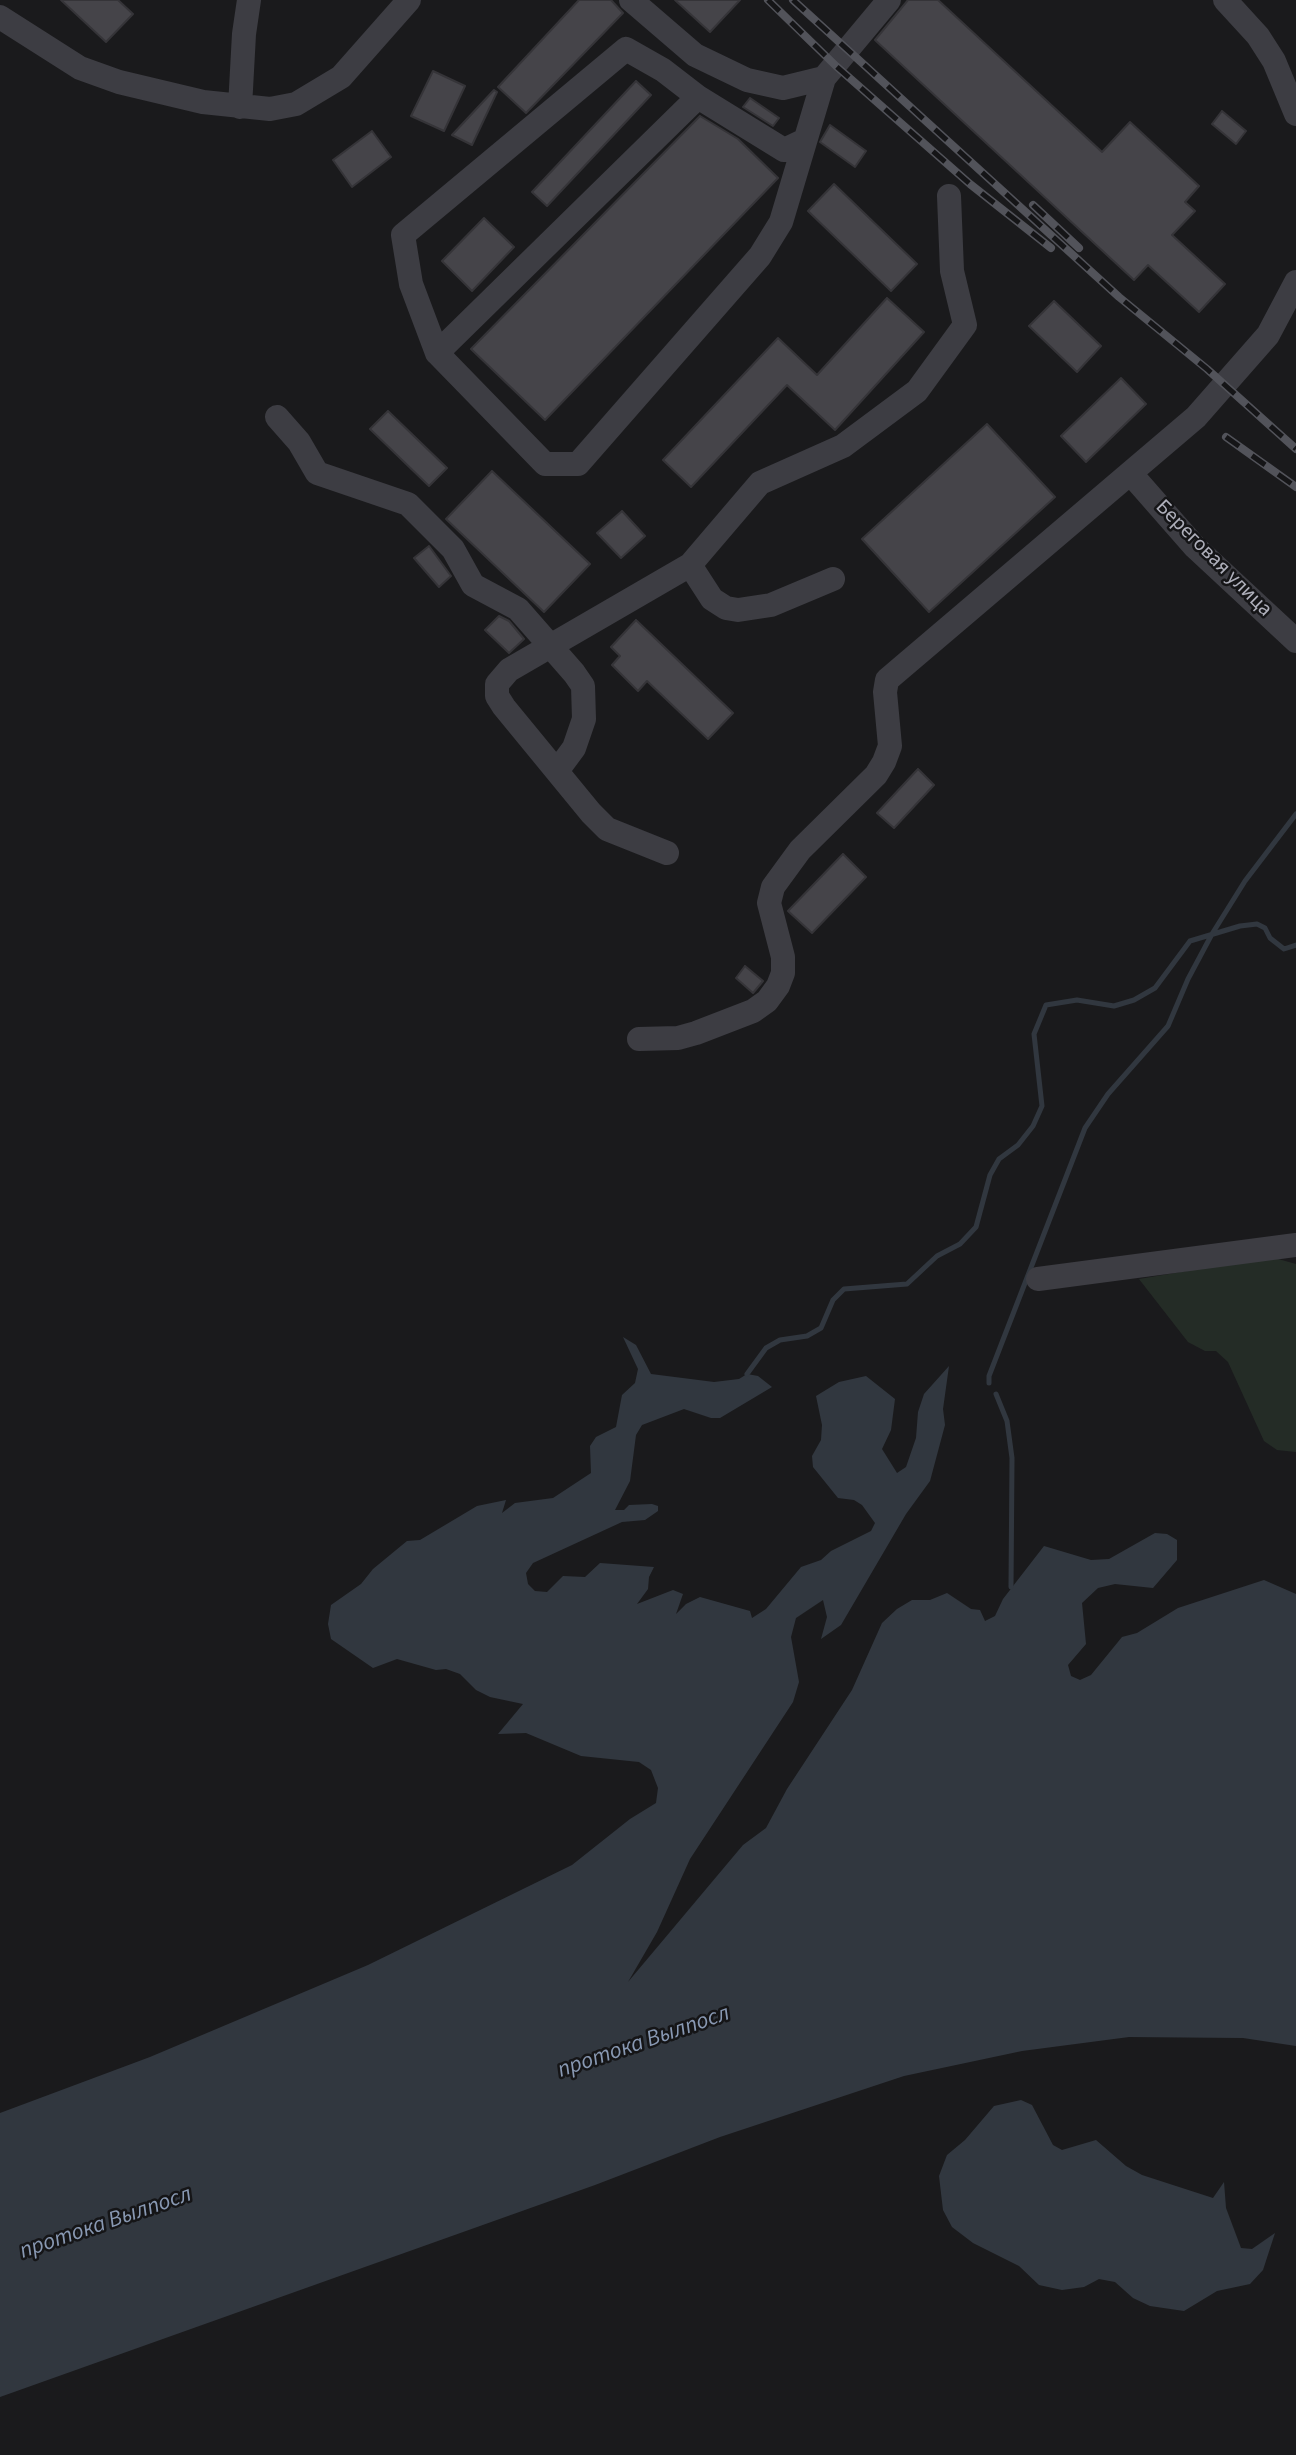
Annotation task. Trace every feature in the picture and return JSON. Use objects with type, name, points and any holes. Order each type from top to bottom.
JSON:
[{"type":"street","points":[[240,107],[244,34],[249,0]]},
{"type":"street","points":[[0,17],[80,68],[162,94],[240,107],[270,109],[296,104],[341,77],[408,0]]},
{"type":"street","points":[[631,0],[695,55],[747,80],[783,88],[824,78]]},
{"type":"street","points":[[805,140],[784,150],[698,97],[663,70],[626,49],[403,235],[411,284],[437,353],[545,464],[578,464],[760,256],[781,222],[824,78],[889,0]]},
{"type":"street","points":[[1225,0],[1258,36],[1274,61],[1296,114]]},
{"type":"street","points":[[437,353],[698,97]]},
{"type":"street","points":[[667,853],[607,829],[497,696],[497,684],[509,670],[690,565],[760,483],[843,446],[917,391],[965,325],[952,271],[949,196]]},
{"type":"street","points":[[639,1038],[678,1038],[696,1033],[753,1011],[767,1001],[778,986],[783,973],[783,957],[769,903],[773,887],[800,850],[871,781],[884,762],[890,746],[887,680],[1196,417],[1268,335],[1296,282]]},
{"type":"street","points":[[277,417],[299,442],[317,473],[408,504],[453,549],[473,585],[518,609],[552,646],[583,686],[586,703],[580,736],[557,771]]},
{"type":"street","name":"Береговая улица","points":[[1131,474],[1195,547],[1296,641]]},
{"type":"street","points":[[690,565],[712,599],[726,608],[738,610],[771,605],[833,579]]},
{"type":"street","points":[[1038,1279],[1296,1245]]},
{"type":"shaded area","points":[[1271,1257],[1296,1264],[1296,1452],[1277,1450],[1264,1441],[1228,1362],[1216,1351],[1205,1351],[1188,1342],[1139,1279]]},
{"type":"water","name":"протока Вылпосл","points":[[623,1337],[636,1345],[651,1374],[714,1382],[739,1379],[747,1374],[758,1376],[772,1387],[720,1418],[711,1418],[684,1409],[642,1425],[636,1435],[630,1481],[615,1510],[624,1510],[629,1505],[652,1504],[658,1506],[658,1511],[645,1520],[622,1522],[533,1563],[526,1573],[528,1584],[535,1591],[547,1592],[563,1576],[585,1577],[600,1563],[654,1567],[649,1577],[648,1589],[637,1604],[673,1590],[683,1594],[676,1614],[686,1604],[700,1597],[750,1611],[752,1618],[766,1609],[801,1567],[821,1560],[831,1551],[871,1531],[875,1523],[862,1505],[854,1500],[838,1498],[813,1467],[812,1456],[821,1440],[822,1425],[816,1396],[839,1382],[866,1376],[895,1399],[891,1430],[882,1449],[897,1473],[906,1467],[916,1438],[918,1412],[924,1394],[949,1366],[943,1409],[945,1425],[930,1481],[906,1514],[841,1625],[821,1639],[827,1617],[823,1600],[796,1618],[791,1637],[799,1682],[793,1702],[690,1859],[657,1932],[628,1982],[743,1845],[766,1828],[787,1789],[852,1690],[882,1623],[897,1609],[912,1600],[930,1600],[947,1593],[971,1609],[980,1610],[985,1621],[995,1616],[1003,1599],[1044,1546],[1091,1560],[1109,1559],[1155,1533],[1167,1534],[1177,1540],[1177,1560],[1153,1588],[1115,1584],[1098,1588],[1082,1603],[1086,1644],[1068,1665],[1071,1676],[1080,1680],[1091,1675],[1122,1637],[1137,1633],[1178,1608],[1264,1580],[1296,1594],[1296,2046],[1243,2038],[1129,2037],[1022,2051],[904,2076],[720,2137],[595,2185],[0,2397],[0,2113],[150,2057],[368,1965],[572,1865],[630,1819],[656,1803],[658,1788],[651,1770],[639,1762],[581,1756],[526,1733],[498,1734],[523,1704],[490,1697],[476,1690],[460,1674],[446,1669],[436,1670],[397,1659],[373,1668],[331,1639],[328,1624],[331,1605],[361,1584],[373,1569],[407,1541],[420,1540],[477,1506],[506,1500],[502,1513],[515,1503],[553,1498],[591,1473],[590,1446],[596,1437],[616,1427],[622,1395],[635,1383],[638,1369]]},
{"type":"water","points":[[1021,2100],[1032,2105],[1053,2145],[1062,2150],[1096,2140],[1126,2166],[1142,2175],[1213,2198],[1224,2182],[1226,2208],[1241,2248],[1252,2249],[1275,2233],[1263,2270],[1250,2284],[1217,2291],[1184,2311],[1150,2306],[1133,2298],[1115,2282],[1099,2279],[1084,2287],[1062,2290],[1039,2285],[1019,2266],[973,2243],[952,2227],[943,2210],[939,2176],[947,2155],[965,2140],[994,2106]]},
{"type":"building","points":[[61,0],[118,0],[133,14],[106,42]]},
{"type":"building","points":[[579,0],[611,0],[623,13],[526,113],[498,87]]},
{"type":"building","points":[[675,0],[740,0],[710,32]]},
{"type":"building","points":[[908,0],[938,0],[1102,152],[1130,122],[1199,186],[1185,202],[1195,211],[1172,235],[1225,284],[1199,312],[1148,265],[1134,280],[875,40]]},
{"type":"building","points":[[433,71],[465,86],[444,131],[411,116]]},
{"type":"building","points":[[636,81],[651,95],[547,206],[532,192]]},
{"type":"building","points":[[494,90],[497,92],[472,145],[452,135]]},
{"type":"building","points":[[750,98],[779,118],[773,126],[743,107]]},
{"type":"building","points":[[1222,111],[1246,131],[1236,144],[1212,124]]},
{"type":"building","points":[[700,116],[738,139],[778,178],[545,420],[471,349]]},
{"type":"building","points":[[830,125],[866,151],[855,167],[820,142]]},
{"type":"building","points":[[372,131],[391,157],[352,187],[333,160]]},
{"type":"building","points":[[834,184],[917,264],[891,291],[808,211]]},
{"type":"building","points":[[484,218],[514,247],[472,291],[442,261]]},
{"type":"building","points":[[887,298],[924,332],[835,430],[787,385],[691,487],[663,460],[778,338],[817,375]]},
{"type":"building","points":[[1054,301],[1101,346],[1077,372],[1029,326]]},
{"type":"building","points":[[1121,378],[1146,404],[1086,462],[1061,436]]},
{"type":"building","points":[[388,411],[447,468],[429,486],[370,429]]},
{"type":"building","points":[[987,424],[1055,497],[929,612],[862,539]]},
{"type":"building","points":[[492,471],[590,564],[544,612],[446,519]]},
{"type":"building","points":[[622,511],[645,536],[621,558],[597,533]]},
{"type":"building","points":[[429,546],[451,576],[439,587],[414,558]]},
{"type":"building","points":[[499,616],[509,621],[524,639],[509,653],[485,630]]},
{"type":"building","points":[[636,620],[733,713],[708,739],[647,681],[638,691],[612,665],[620,656],[611,647]]},
{"type":"building","points":[[918,769],[934,785],[894,828],[877,813]]},
{"type":"building","points":[[843,854],[866,877],[812,933],[788,911]]},
{"type":"building","points":[[745,966],[763,981],[753,993],[736,978]]},
{"type":"waterway","points":[[989,1383],[989,1376],[1085,1128],[1108,1094],[1168,1026],[1188,979],[1212,934],[1245,881],[1296,814]]},
{"type":"waterway","points":[[747,1374],[766,1348],[780,1340],[807,1336],[821,1328],[833,1300],[844,1289],[907,1284],[937,1256],[960,1244],[976,1227],[990,1175],[999,1159],[1018,1145],[1033,1126],[1042,1106],[1034,1034],[1046,1005],[1077,1000],[1114,1006],[1134,1000],[1155,988],[1190,941],[1240,926],[1257,924],[1265,928],[1270,938],[1284,949],[1296,945]]},
{"type":"waterway","points":[[996,1394],[1007,1421],[1012,1458],[1011,1587]]},
{"type":"railway","points":[[768,0],[836,66],[970,184],[1051,248]]},
{"type":"railway","points":[[793,0],[1119,297],[1207,369],[1296,449]]},
{"type":"railway","points":[[1033,205],[1079,248]]},
{"type":"railway","points":[[1226,437],[1296,487]]}]
